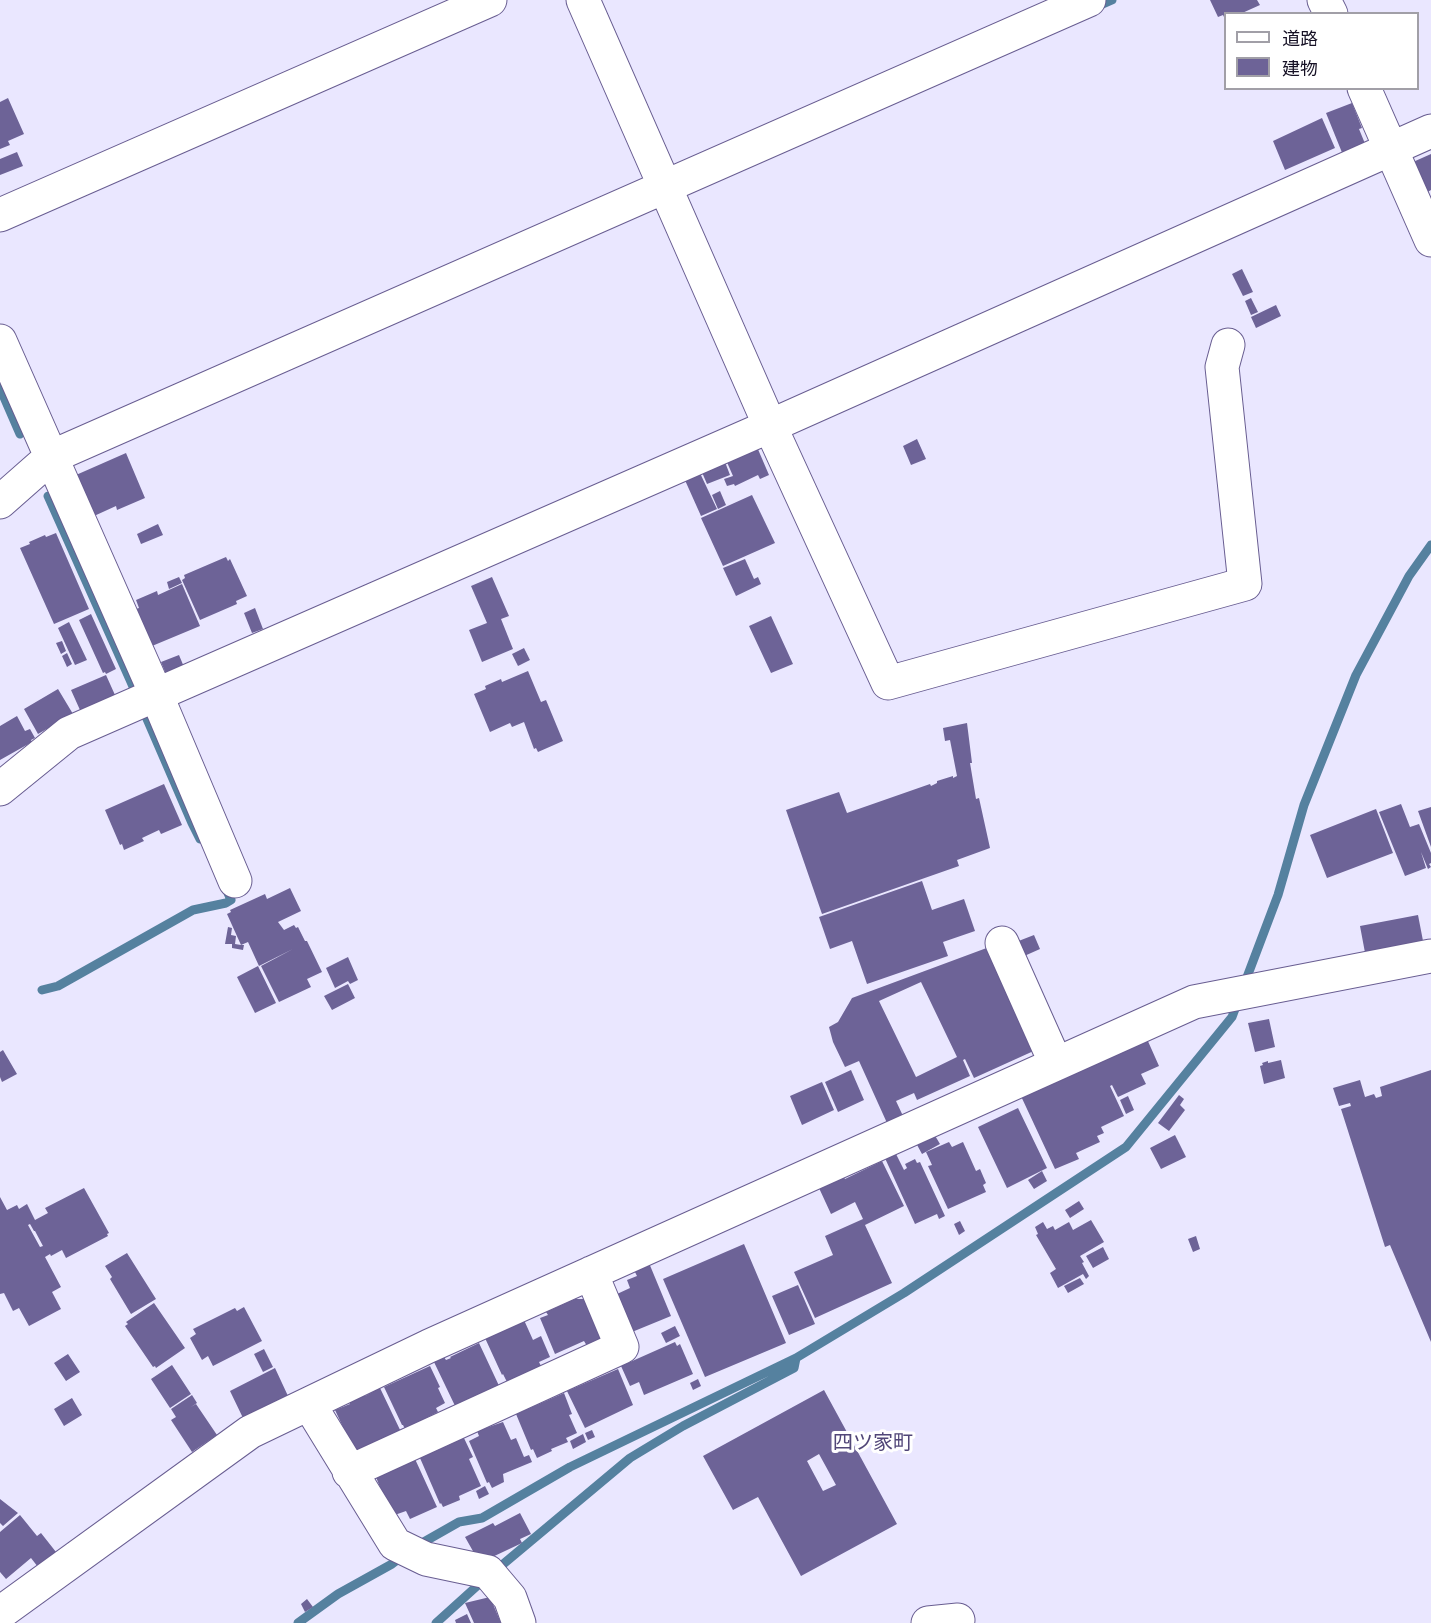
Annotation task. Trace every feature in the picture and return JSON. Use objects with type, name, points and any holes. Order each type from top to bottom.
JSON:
[{"type":"street","points":[[0,215],[490,0]]},
{"type":"street","points":[[583,0],[770,426],[888,682],[1245,584],[1222,367],[1228,345]]},
{"type":"street","points":[[0,502],[51,457],[1089,0]]},
{"type":"street","points":[[1365,90],[1431,240]]},
{"type":"street","points":[[0,789],[69,733],[770,426],[1431,131]]},
{"type":"street","points":[[0,341],[156,694],[235,881]]},
{"type":"street","points":[[1002,943],[1056,1064]]},
{"type":"street","points":[[5,1601],[250,1432],[429,1346],[1194,1002],[1431,956]]},
{"type":"street","points":[[349,1472],[622,1347],[591,1273]]},
{"type":"street","points":[[309,1404],[394,1544],[426,1559],[488,1572],[510,1598],[519,1623]]},
{"type":"building","points":[[1210,0],[1257,0],[1260,5],[1244,12],[1224,12],[1224,17],[1223,15],[1218,17]]},
{"type":"building","points":[[8,98],[24,134],[8,141],[10,145],[0,149],[0,102]]},
{"type":"building","points":[[1352,103],[1366,146],[1343,155],[1326,113]]},
{"type":"building","points":[[1322,118],[1335,148],[1285,170],[1273,141]]},
{"type":"building","points":[[17,152],[23,166],[0,175],[0,159]]},
{"type":"building","points":[[1431,154],[1431,190],[1426,193],[1413,162]]},
{"type":"building","points":[[1242,269],[1253,292],[1243,296],[1232,274]]},
{"type":"building","points":[[1251,298],[1258,312],[1251,315],[1245,301]]},
{"type":"building","points":[[1276,305],[1281,316],[1256,328],[1251,317]]},
{"type":"building","points":[[917,439],[926,459],[911,465],[903,446]]},
{"type":"building","points":[[757,447],[769,475],[760,479],[758,475],[735,486],[734,484],[727,486],[724,479],[733,476],[726,460]]},
{"type":"building","points":[[126,453],[145,498],[117,510],[116,506],[94,516],[76,475]]},
{"type":"building","points":[[725,462],[730,475],[707,484],[701,470]]},
{"type":"building","points":[[699,471],[717,509],[701,516],[684,478]]},
{"type":"building","points":[[720,491],[726,505],[718,509],[712,495]]},
{"type":"building","points":[[752,495],[775,543],[723,566],[701,518]]},
{"type":"building","points":[[158,524],[163,535],[141,544],[137,534]]},
{"type":"building","points":[[56,533],[89,609],[54,624],[20,548],[45,535],[46,537]]},
{"type":"building","points":[[226,557],[228,561],[230,559],[247,596],[236,601],[237,604],[200,620],[182,580],[185,578],[184,575]]},
{"type":"building","points":[[745,559],[754,579],[758,577],[761,584],[736,596],[723,568]]},
{"type":"building","points":[[179,577],[182,583],[169,589],[167,582]]},
{"type":"building","points":[[492,577],[509,616],[501,619],[513,649],[482,662],[469,630],[487,623],[471,586]]},
{"type":"building","points":[[182,584],[200,626],[152,646],[136,609],[139,608],[136,600],[157,591],[158,595]]},
{"type":"building","points":[[255,608],[263,629],[252,633],[244,613]]},
{"type":"building","points":[[91,614],[116,669],[106,674],[103,673],[79,620]]},
{"type":"building","points":[[771,616],[793,664],[771,673],[749,626]]},
{"type":"building","points":[[69,622],[87,660],[75,665],[58,628]]},
{"type":"building","points":[[62,641],[66,651],[61,654],[56,643]]},
{"type":"building","points":[[524,648],[530,660],[518,666],[512,654]]},
{"type":"building","points":[[67,653],[72,664],[67,667],[62,656]]},
{"type":"building","points":[[179,655],[184,667],[166,674],[161,662]]},
{"type":"building","points":[[528,671],[541,702],[546,700],[563,741],[538,752],[536,748],[534,749],[524,722],[512,727],[510,723],[490,732],[474,694],[501,679],[502,682]]},
{"type":"building","points":[[106,675],[115,695],[80,710],[71,690]]},
{"type":"building","points":[[58,689],[73,714],[38,734],[24,709]]},
{"type":"building","points":[[17,716],[25,731],[30,729],[35,738],[0,760],[0,726]]},
{"type":"building","points":[[967,723],[976,799],[979,798],[990,848],[957,860],[959,866],[822,914],[786,810],[839,792],[847,813],[930,784],[931,786],[937,781],[953,776],[953,778],[957,776],[950,740],[945,741],[943,728]]},
{"type":"building","points":[[164,784],[182,825],[161,834],[159,830],[142,838],[144,841],[124,850],[105,810]]},
{"type":"building","points":[[1401,804],[1410,827],[1419,824],[1431,853],[1429,864],[1431,867],[1428,869],[1421,852],[1426,868],[1405,876],[1379,812]]},
{"type":"building","points":[[1431,807],[1431,847],[1418,811]]},
{"type":"building","points":[[1376,809],[1393,853],[1327,878],[1310,835]]},
{"type":"building","points":[[922,881],[932,910],[964,899],[975,931],[943,942],[948,956],[867,984],[852,941],[830,949],[819,917]]},
{"type":"building","points":[[290,888],[301,911],[278,922],[284,930],[294,925],[298,927],[322,972],[307,979],[311,987],[279,1002],[261,966],[293,949],[259,966],[248,942],[241,945],[227,914],[231,912],[230,910],[265,894],[267,899]]},
{"type":"building","points":[[1418,915],[1424,946],[1366,958],[1360,926]]},
{"type":"building","points":[[228,927],[232,928],[231,935],[236,936],[235,944],[244,945],[243,950],[232,948],[232,944],[225,944]]},
{"type":"building","points":[[1034,935],[1040,949],[1022,957],[1016,942]]},
{"type":"building","points":[[992,946],[1038,1049],[974,1078],[965,1059],[963,1060],[970,1076],[917,1100],[914,1093],[896,1101],[903,1116],[887,1123],[859,1061],[845,1067],[833,1042],[829,1027],[838,1022],[852,998]],"holes":[[[921,982],[957,1057],[916,1077],[879,1001]]]},
{"type":"building","points":[[348,957],[358,980],[350,984],[348,981],[335,988],[326,968]]},
{"type":"building","points":[[258,966],[276,1003],[255,1013],[237,977]]},
{"type":"building","points":[[348,984],[355,998],[332,1010],[324,996]]},
{"type":"building","points":[[1269,1019],[1275,1047],[1255,1052],[1248,1023]]},
{"type":"building","points":[[1147,1039],[1159,1066],[1141,1074],[1146,1084],[1118,1097],[1112,1085],[1110,1086],[1124,1116],[1101,1127],[1104,1133],[1097,1136],[1100,1142],[1076,1153],[1079,1159],[1055,1169],[1020,1094]]},
{"type":"building","points":[[3,1050],[17,1074],[2,1082],[0,1052]]},
{"type":"building","points":[[1281,1060],[1285,1078],[1264,1084],[1260,1066],[1263,1065],[1262,1063]]},
{"type":"building","points":[[851,1070],[864,1100],[838,1112],[825,1082]]},
{"type":"building","points":[[1431,1070],[1431,1342],[1390,1245],[1385,1247],[1341,1109],[1351,1106],[1350,1103],[1339,1106],[1333,1088],[1360,1080],[1365,1097],[1374,1094],[1376,1098],[1382,1096],[1380,1087]]},
{"type":"building","points":[[822,1082],[834,1110],[802,1125],[790,1096]]},
{"type":"building","points":[[1179,1095],[1184,1099],[1180,1105],[1185,1110],[1169,1131],[1158,1123]]},
{"type":"building","points":[[1128,1096],[1134,1110],[1126,1114],[1120,1100]]},
{"type":"building","points":[[1018,1108],[1047,1168],[1007,1188],[978,1127]]},
{"type":"building","points":[[934,1134],[940,1144],[922,1154],[916,1143]]},
{"type":"building","points":[[1175,1135],[1186,1157],[1161,1169],[1150,1148]]},
{"type":"building","points":[[949,1142],[952,1147],[963,1142],[976,1171],[980,1169],[986,1183],[983,1185],[986,1192],[948,1209],[928,1166],[932,1165],[926,1152]]},
{"type":"building","points":[[895,1152],[904,1170],[907,1168],[905,1164],[915,1159],[917,1163],[920,1162],[945,1216],[939,1219],[937,1214],[915,1224],[884,1156]]},
{"type":"building","points":[[882,1161],[904,1206],[865,1225],[892,1283],[815,1318],[794,1272],[833,1255],[825,1236],[863,1219],[855,1202],[831,1214],[819,1188],[843,1176],[845,1179]]},
{"type":"building","points":[[1042,1171],[1047,1181],[1034,1189],[1028,1180]]},
{"type":"building","points":[[84,1188],[109,1233],[108,1236],[66,1258],[62,1250],[45,1257],[61,1287],[52,1292],[61,1309],[29,1326],[19,1308],[13,1311],[4,1293],[0,1294],[0,1197],[7,1210],[17,1205],[19,1209],[27,1204],[35,1220],[48,1213],[45,1208]],"holes":[[[30,1224],[35,1231],[43,1246],[40,1247],[28,1225]]]},
{"type":"building","points":[[1079,1201],[1084,1209],[1070,1218],[1065,1210]]},
{"type":"building","points":[[1091,1220],[1104,1242],[1080,1256],[1089,1276],[1086,1279],[1083,1274],[1058,1288],[1050,1273],[1056,1269],[1036,1235],[1038,1234],[1035,1227],[1043,1222],[1047,1229],[1053,1226],[1055,1230],[1069,1222],[1073,1230]]},
{"type":"building","points":[[960,1221],[965,1231],[959,1235],[954,1224]]},
{"type":"building","points":[[1196,1236],[1200,1249],[1193,1252],[1188,1239]]},
{"type":"building","points":[[744,1244],[786,1343],[705,1377],[663,1279]]},
{"type":"building","points":[[1103,1247],[1109,1259],[1093,1268],[1086,1256]]},
{"type":"building","points":[[127,1253],[156,1299],[131,1314],[105,1266]]},
{"type":"building","points":[[649,1263],[671,1316],[632,1332],[617,1294],[630,1288],[627,1280],[637,1276],[634,1270]]},
{"type":"building","points":[[1080,1278],[1084,1284],[1068,1293],[1064,1286]]},
{"type":"building","points":[[798,1285],[815,1324],[789,1335],[772,1296]]},
{"type":"building","points":[[575,1299],[590,1299],[605,1337],[587,1346],[584,1341],[555,1354],[540,1318],[548,1315],[546,1312]]},
{"type":"building","points":[[154,1303],[185,1348],[156,1368],[153,1367],[125,1326],[128,1324],[126,1322]]},
{"type":"building","points":[[244,1307],[262,1341],[213,1366],[208,1356],[202,1360],[190,1338],[196,1334],[193,1329],[235,1308],[237,1311]]},
{"type":"building","points":[[524,1320],[533,1340],[541,1336],[550,1357],[539,1362],[541,1366],[508,1384],[485,1338]]},
{"type":"building","points":[[675,1326],[680,1336],[666,1343],[661,1333]]},
{"type":"building","points":[[675,1342],[677,1346],[680,1344],[693,1374],[644,1395],[639,1382],[630,1386],[621,1366]]},
{"type":"building","points":[[479,1343],[501,1390],[457,1410],[434,1362],[444,1357],[446,1360],[451,1358]]},
{"type":"building","points":[[264,1349],[273,1367],[263,1372],[254,1354]]},
{"type":"building","points":[[68,1354],[80,1372],[66,1381],[54,1363]]},
{"type":"building","points":[[172,1365],[191,1394],[170,1408],[151,1379]]},
{"type":"building","points":[[430,1366],[445,1403],[436,1408],[438,1412],[405,1429],[384,1387]]},
{"type":"building","points":[[275,1368],[288,1396],[243,1418],[230,1391]]},
{"type":"building","points":[[618,1369],[633,1405],[585,1428],[567,1391]]},
{"type":"building","points":[[698,1379],[701,1386],[693,1390],[690,1383]]},
{"type":"building","points":[[380,1388],[402,1434],[355,1453],[335,1410],[350,1404],[349,1401]]},
{"type":"building","points":[[824,1390],[897,1524],[801,1576],[758,1497],[733,1510],[703,1456]],"holes":[[[819,1454],[836,1485],[823,1491],[807,1461]]]},
{"type":"building","points":[[564,1393],[572,1414],[569,1415],[577,1433],[566,1438],[568,1442],[537,1458],[533,1449],[531,1450],[516,1414]]},
{"type":"building","points":[[192,1395],[197,1403],[191,1407],[196,1404],[217,1435],[192,1452],[171,1420],[176,1417],[171,1409]]},
{"type":"building","points":[[72,1398],[82,1415],[64,1426],[54,1409]]},
{"type":"building","points":[[503,1422],[511,1440],[516,1438],[524,1457],[529,1455],[532,1462],[503,1474],[504,1482],[492,1488],[489,1482],[487,1483],[469,1441],[479,1436],[477,1431]]},
{"type":"building","points":[[592,1430],[595,1437],[588,1440],[585,1433]]},
{"type":"building","points":[[583,1434],[586,1442],[573,1449],[570,1441]]},
{"type":"building","points":[[463,1436],[473,1457],[469,1459],[481,1486],[459,1496],[460,1500],[443,1507],[420,1458]]},
{"type":"building","points":[[415,1459],[437,1507],[410,1519],[406,1511],[389,1517],[376,1477]]},
{"type":"building","points":[[485,1486],[489,1494],[479,1499],[476,1491]]},
{"type":"building","points":[[0,1499],[18,1513],[3,1526],[0,1523]]},
{"type":"building","points":[[520,1513],[531,1534],[520,1539],[522,1543],[488,1559],[478,1560],[465,1537],[493,1523],[495,1526]]},
{"type":"building","points":[[20,1515],[37,1536],[41,1533],[56,1552],[38,1567],[31,1558],[6,1579],[0,1572],[0,1532]]},
{"type":"building","points":[[490,1597],[501,1623],[474,1623],[465,1603]]},
{"type":"building","points":[[307,1599],[313,1607],[305,1612],[301,1604]]},
{"type":"building","points":[[467,1614],[471,1623],[456,1623],[455,1620]]},
{"type":"waterway","points":[[1096,7],[1112,0]]},
{"type":"waterway","points":[[0,388],[20,434]]},
{"type":"waterway","points":[[48,496],[200,839]]},
{"type":"waterway","points":[[1244,985],[1278,895],[1304,805],[1356,675],[1409,576],[1431,545]]},
{"type":"waterway","points":[[42,990],[58,986],[193,910],[226,903],[231,900],[225,886]]},
{"type":"waterway","points":[[415,1547],[459,1522],[482,1518],[570,1467],[796,1358],[904,1293],[1126,1147],[1232,1017],[1238,1001]]},
{"type":"waterway","points":[[436,1623],[630,1458],[683,1426],[794,1368],[796,1358]]},
{"type":"waterway","points":[[298,1623],[338,1594],[404,1555]]},
{"type":"district","name":"四ツ家町","points":[[873,1444]]}]
